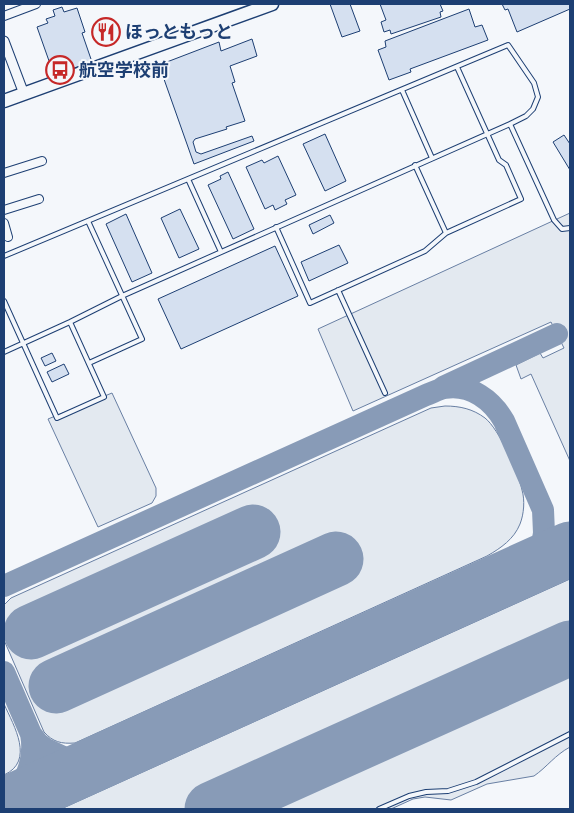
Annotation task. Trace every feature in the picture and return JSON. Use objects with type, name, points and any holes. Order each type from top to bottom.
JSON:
[{"type":"highway","points":[[4,101],[272,4]]},
{"type":"street","points":[[4,16],[36,4]]},
{"type":"street","points":[[4,42],[24,94]]},
{"type":"street","points":[[4,173],[42,161]]},
{"type":"street","points":[[4,210],[39,198]]},
{"type":"street","points":[[4,223],[8,237]]},
{"type":"lane","points":[[4,256],[508,45],[534,83],[538,97],[533,109],[526,116],[122,296],[4,352]]},
{"type":"lane","points":[[276,227],[310,303],[425,251],[446,233],[521,199],[506,165],[499,160],[457,67]]},
{"type":"lane","points":[[402,90],[432,158]]},
{"type":"lane","points":[[510,124],[554,220],[562,229],[570,228]]},
{"type":"lane","points":[[415,165],[446,233]]},
{"type":"lane","points":[[188,179],[221,252]]},
{"type":"lane","points":[[88,221],[142,339],[89,363]]},
{"type":"lane","points":[[338,290],[385,393]]},
{"type":"lane","points":[[4,301],[57,418],[104,397],[70,322]]},
{"type":"lane","points":[[379,809],[408,796],[426,792],[448,791],[476,782],[570,734]]},
{"type":"shaded area","points":[[570,213],[570,461],[531,374],[521,379],[516,365],[540,353],[543,358],[564,348],[551,322],[353,411],[318,329]]},
{"type":"shaded area","points":[[112,393],[156,488],[156,496],[152,503],[98,527],[48,419]]},
{"type":"shaded area","points":[[445,406],[476,412],[485,418],[496,431],[507,451],[520,482],[524,503],[520,524],[511,539],[487,556],[75,743],[58,742],[44,732],[4,640],[4,605],[11,598],[431,408]]},
{"type":"shaded area","points":[[570,579],[570,747],[534,776],[487,784],[451,800],[425,797],[413,799],[391,809],[61,809]]},
{"type":"shaded area","points":[[4,704],[17,732],[20,752],[18,761],[13,769],[4,775]]},
{"type":"building","points":[[330,4],[350,4],[360,31],[342,37]]},
{"type":"building","points":[[380,4],[440,4],[443,11],[440,12],[441,17],[391,34],[390,30],[384,32],[381,22],[386,20]]},
{"type":"building","points":[[502,4],[570,4],[570,9],[517,32],[508,9],[505,10]]},
{"type":"building","points":[[62,7],[64,12],[77,8],[85,32],[82,33],[92,62],[54,75],[37,27],[48,23],[46,19],[55,16],[53,10]]},
{"type":"building","points":[[469,9],[475,27],[482,25],[488,40],[410,69],[411,72],[389,80],[378,50],[386,47],[385,41]]},
{"type":"building","name":"ほっともっと","points":[[110,25],[114,36],[103,39],[99,28]]},
{"type":"building","points":[[252,39],[257,56],[230,66],[235,82],[232,83],[245,121],[195,139],[193,142],[196,152],[201,154],[252,136],[254,141],[194,164],[159,65],[219,42],[221,51]]},
{"type":"building","points":[[325,134],[346,181],[325,191],[303,144]]},
{"type":"building","points":[[564,135],[570,144],[570,170],[553,142]]},
{"type":"building","points":[[278,156],[296,195],[285,200],[287,204],[275,210],[273,205],[265,209],[246,167],[262,160],[264,163]]},
{"type":"building","points":[[228,172],[254,229],[233,239],[208,185],[221,179],[220,176]]},
{"type":"building","points":[[180,209],[199,249],[179,258],[161,218]]},
{"type":"building","points":[[126,214],[152,273],[132,282],[106,224]]},
{"type":"building","points":[[330,215],[334,223],[313,234],[309,225]]},
{"type":"building","points":[[339,245],[348,263],[309,281],[301,262]]},
{"type":"building","points":[[275,246],[298,296],[181,349],[158,299]]},
{"type":"building","points":[[52,353],[56,361],[45,366],[41,358]]},
{"type":"building","points":[[64,364],[69,374],[52,382],[47,372]]},
{"type":"taxiway","points":[[443,387],[557,334]]},
{"type":"taxiway","points":[[4,586],[426,395],[455,387],[480,395],[499,413],[543,510],[544,533],[541,551],[533,566]]},
{"type":"taxiway","points":[[4,672],[31,734],[38,743],[46,749],[74,762],[93,765]]},
{"type":"taxiway","points":[[4,804],[18,789],[27,772],[32,754],[31,734]]},
{"type":"runway","points":[[31,632],[253,532]]},
{"type":"runway","points":[[4,805],[570,549]]},
{"type":"runway","points":[[56,686],[336,559]]},
{"type":"runway","points":[[212,809],[570,648]]},
{"type":"place","name":"ほっともっと","points":[[106,32]]},
{"type":"place","name":"航空学校前","points":[[60,70]]}]
